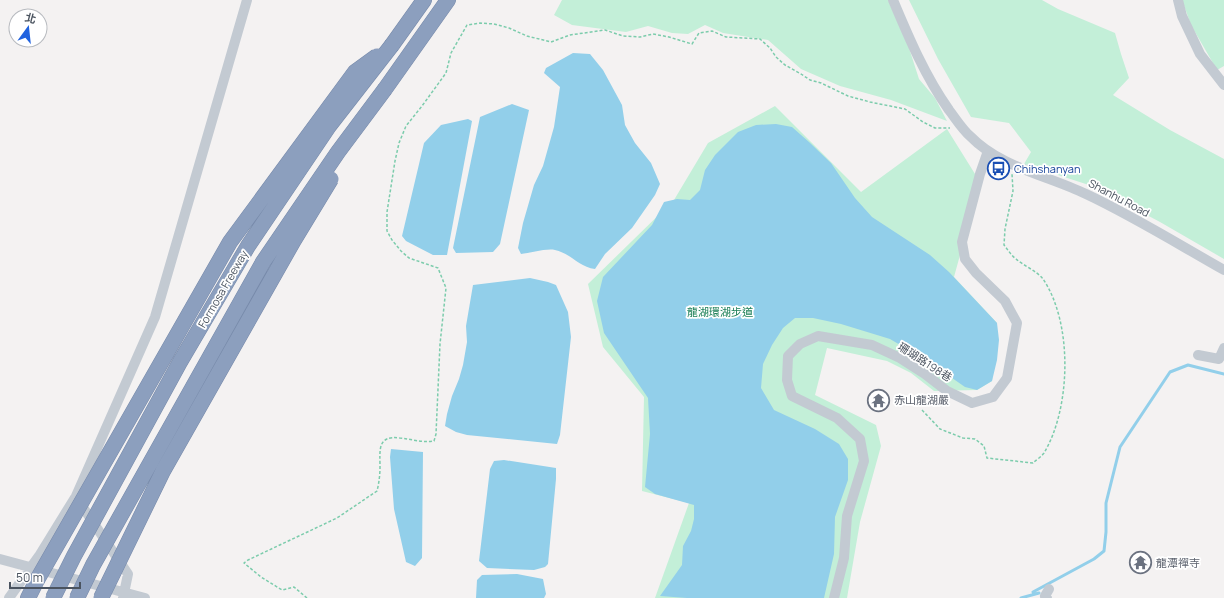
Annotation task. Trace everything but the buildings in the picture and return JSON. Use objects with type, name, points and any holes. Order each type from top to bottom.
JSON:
[{"type":"highway","name":"Formosa Freeway","points":[[53,598],[74,556],[180,362],[248,246],[329,126],[392,45],[424,0]]},
{"type":"highway","name":"Formosa Freeway","points":[[77,598],[100,552],[262,262],[338,152],[448,0]]},
{"type":"highway","points":[[28,598],[33,574],[230,242],[355,72],[392,45]]},
{"type":"highway","points":[[101,598],[163,471],[294,240],[360,134],[385,89]]},
{"type":"street","points":[[9,598],[33,574],[39,556],[76,496],[155,317],[247,0]]},
{"type":"street","name":"Shanhu Road","points":[[893,0],[924,70],[941,98],[962,127],[971,137],[988,151],[1011,164],[1085,193],[1224,270]]},
{"type":"street","points":[[1178,0],[1182,16],[1200,54],[1224,85]]},
{"type":"street","name":"珊瑚路198巷","points":[[834,598],[844,558],[847,516],[864,461],[860,439],[837,418],[792,396],[786,380],[788,356],[800,344],[818,336],[872,344],[900,358],[925,374],[947,391],[972,402],[993,397],[1007,378],[1017,323],[1005,301],[976,273],[965,260],[962,242],[980,174],[988,151]]},
{"type":"street","points":[[1198,355],[1219,360],[1224,348]]},
{"type":"street","points":[[76,496],[128,574],[124,596]]},
{"type":"street","points":[[0,559],[33,574],[124,596],[145,598]]},
{"type":"path","points":[[307,598],[294,587],[282,590],[261,577],[244,563],[337,518],[377,491],[380,472],[380,448],[384,440],[391,437],[425,442],[434,441],[436,434],[440,344],[446,288],[438,268],[409,258],[392,240],[387,231],[386,212],[399,143],[406,126],[446,73],[451,53],[467,25],[480,23],[494,24],[510,28],[527,36],[551,42],[570,35],[605,30],[623,36],[640,37],[653,34],[692,44],[699,33],[712,31],[726,37],[760,39],[785,65],[810,80],[821,83],[848,96],[905,109],[935,128],[962,127]]},
{"type":"green space","points":[[562,0],[888,0],[909,48],[919,79],[935,98],[947,121],[891,100],[840,86],[801,69],[768,40],[723,33],[705,25],[688,34],[672,33],[648,26],[626,32],[572,25],[554,15]]},
{"type":"green space","points":[[909,0],[1042,0],[1058,9],[1115,33],[1129,78],[1113,95],[1170,130],[1224,159],[1224,259],[1160,222],[1092,186],[1024,164],[1031,152],[1009,123],[971,117],[938,59]]},
{"type":"green space","points":[[1182,0],[1224,0],[1224,66],[1217,70],[1191,25]]},
{"type":"green space","name":"龍湖環湖步道","points":[[775,106],[861,192],[947,129],[980,182],[954,277],[997,323],[992,381],[977,390],[934,391],[911,373],[887,361],[827,348],[815,395],[876,425],[881,446],[860,522],[847,598],[655,598],[689,503],[642,491],[644,397],[603,347],[588,284],[674,200],[708,143]]},
{"type":"water","points":[[573,53],[590,54],[603,70],[622,105],[625,125],[635,143],[651,163],[660,184],[655,195],[632,228],[605,254],[595,269],[584,266],[565,254],[555,250],[543,250],[521,254],[518,248],[523,223],[534,185],[543,166],[554,127],[560,87],[544,73],[546,68]]},
{"type":"water","points":[[512,104],[529,110],[500,244],[493,252],[456,253],[453,248],[480,117]]},
{"type":"water","points":[[468,119],[472,121],[447,255],[433,255],[406,241],[402,236],[424,143],[441,125]]},
{"type":"water","name":"龍湖環湖步道","points":[[776,124],[792,127],[809,142],[831,163],[855,198],[872,217],[930,255],[949,272],[997,323],[999,340],[997,360],[992,381],[977,390],[965,387],[929,362],[890,339],[841,324],[813,318],[795,318],[783,328],[772,345],[763,364],[761,388],[774,410],[815,429],[839,444],[848,459],[848,480],[835,517],[834,554],[824,598],[687,598],[660,596],[682,565],[683,546],[691,531],[694,519],[694,505],[655,494],[645,487],[650,434],[648,398],[604,333],[597,301],[603,277],[652,225],[664,202],[677,199],[690,200],[700,190],[705,170],[715,155],[738,132],[756,125]]},
{"type":"water","points":[[530,278],[556,285],[568,312],[571,337],[560,435],[557,444],[467,435],[456,432],[445,426],[452,396],[463,365],[467,342],[466,326],[473,285]]},
{"type":"water","points":[[391,449],[423,452],[422,558],[415,566],[406,562],[394,509],[390,457]]},
{"type":"water","points":[[504,460],[556,468],[548,564],[545,567],[534,570],[487,568],[479,561],[490,469],[494,461]]},
{"type":"water","points":[[517,574],[543,579],[546,594],[544,598],[476,598],[477,580],[482,575]]},
{"type":"waterway","points":[[1033,592],[1094,559],[1104,551],[1106,532],[1106,503],[1120,447],[1170,372],[1188,365],[1224,374]]},
{"type":"waterway","points":[[1021,598],[1039,593]]},
{"type":"place","name":"Chihshanyan","points":[[998,169]]},
{"type":"place","name":"赤山龍湖嚴","points":[[878,400]]},
{"type":"place","name":"龍潭禪寺","points":[[1141,563]]}]
